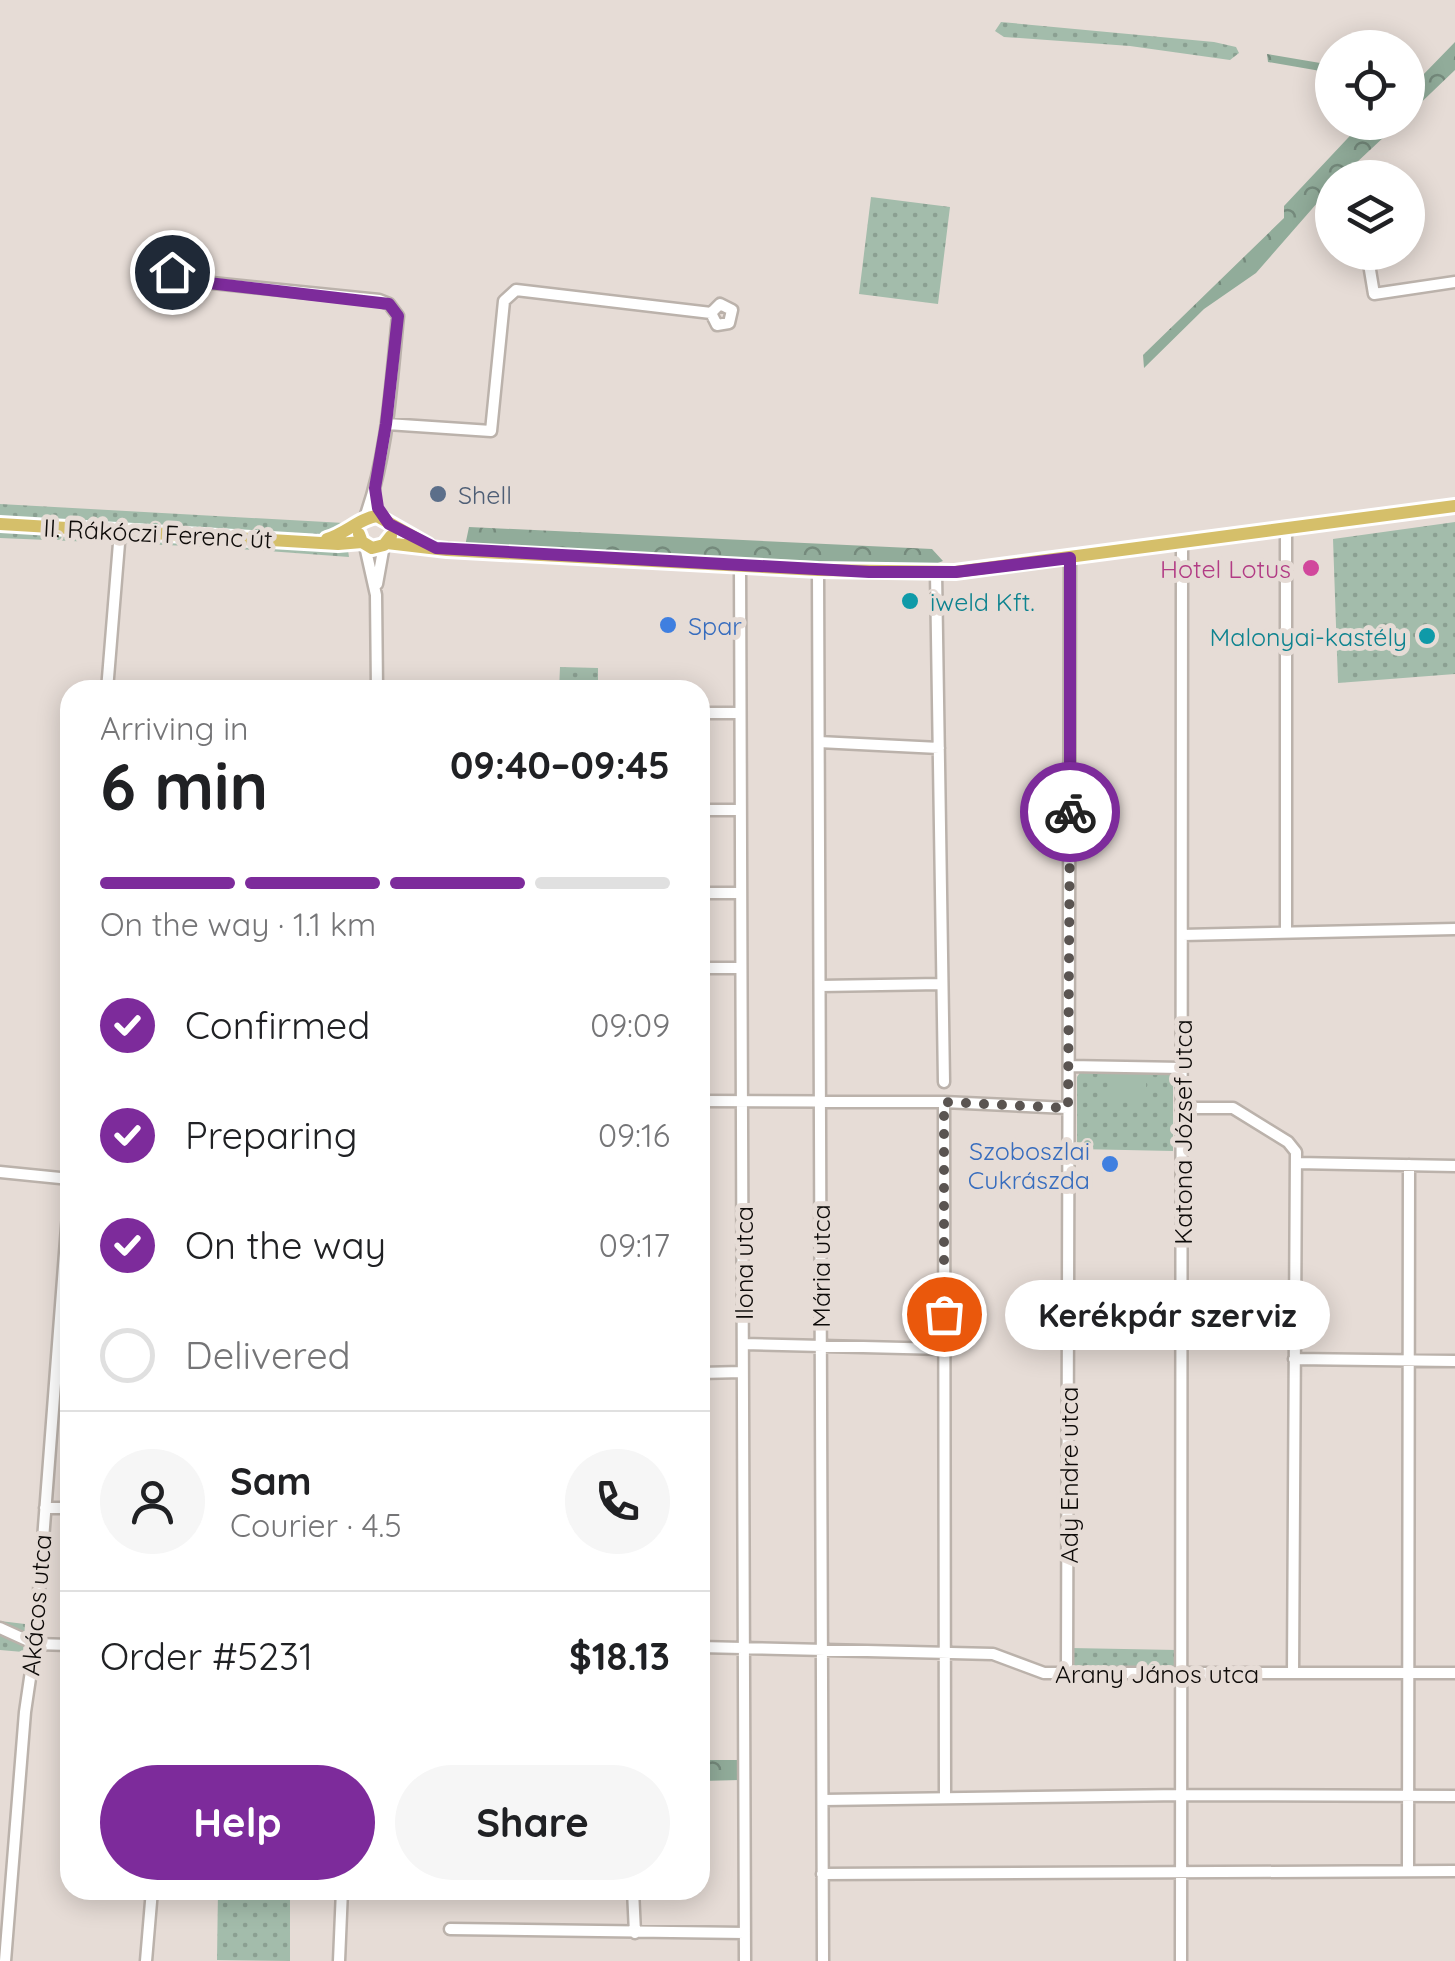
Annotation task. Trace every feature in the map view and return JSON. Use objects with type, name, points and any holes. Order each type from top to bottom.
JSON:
[{"type":"main road","name":"II. Rákóczi Ferenc út","points":[[0,524],[363,544],[378,548],[386,544],[818,570],[936,572],[974,571],[1455,506]]},
{"type":"main road","name":"II. Rákóczi Ferenc út","points":[[315,542],[372,516],[436,548]]},
{"type":"main road","points":[[385,521],[390,537],[386,544]]},
{"type":"main road","points":[[362,522],[363,544]]},
{"type":"street","points":[[1370,270],[1374,294],[1455,282]]},
{"type":"street","points":[[174,279],[389,304],[398,316],[386,424],[375,488],[362,522]]},
{"type":"street","points":[[386,424],[491,432],[504,301],[516,290],[711,313]]},
{"type":"street","points":[[375,488],[385,521]]},
{"type":"street","points":[[1286,529],[1286,930]]},
{"type":"street","points":[[108,680],[120,531]]},
{"type":"street","name":"Katona József utca","points":[[1181,1961],[1182,543]]},
{"type":"street","points":[[363,544],[376,594]]},
{"type":"street","points":[[377,680],[376,594],[386,544]]},
{"type":"street","name":"Ady Endre utca","points":[[1067,1672],[1070,558]]},
{"type":"street","name":"Ilona utca","points":[[740,565],[745,1961]]},
{"type":"street","name":"Mária utca","points":[[818,570],[823,1961]]},
{"type":"street","points":[[936,572],[944,1082]]},
{"type":"street","points":[[710,713],[740,713]]},
{"type":"street","points":[[819,742],[939,748]]},
{"type":"street","points":[[710,810],[740,810]]},
{"type":"street","points":[[710,893],[741,893]]},
{"type":"street","points":[[1182,934],[1455,929]]},
{"type":"street","points":[[710,968],[741,968]]},
{"type":"street","points":[[820,986],[941,984]]},
{"type":"street","points":[[1069,1066],[1182,1068]]},
{"type":"street","points":[[710,1102],[944,1102],[1068,1108]]},
{"type":"street","points":[[944,1102],[945,1796]]},
{"type":"street","points":[[1183,1108],[1233,1108],[1288,1142],[1296,1152],[1293,1673]]},
{"type":"street","points":[[1296,1163],[1455,1166]]},
{"type":"street","points":[[1408,1871],[1409,1165]]},
{"type":"street","points":[[0,1172],[60,1178]]},
{"type":"street","name":"Akácos utca","points":[[5,1961],[60,1334]]},
{"type":"street","points":[[743,1344],[944,1349]]},
{"type":"street","points":[[1294,1358],[1455,1361]]},
{"type":"street","points":[[710,1373],[742,1372]]},
{"type":"street","points":[[45,1508],[60,1508]]},
{"type":"street","points":[[0,1628],[35,1644],[60,1644]]},
{"type":"street","name":"Arany János utca","points":[[710,1647],[1003,1656],[1034,1672],[1455,1673]]},
{"type":"street","points":[[823,1800],[945,1796],[1455,1796]]},
{"type":"street","points":[[822,1874],[1455,1871]]},
{"type":"street","points":[[146,1961],[151,1900]]},
{"type":"street","points":[[340,1961],[342,1900]]},
{"type":"street","points":[[633,1900],[635,1933]]},
{"type":"street","points":[[450,1929],[745,1933]]},
{"type":"green space","points":[[1001,22],[1214,42],[1236,47],[1239,53],[1230,60],[1130,46],[1004,37],[995,31]]},
{"type":"green space","points":[[1455,42],[1455,70],[1425,99],[1425,73]]},
{"type":"green space","points":[[1267,54],[1315,62],[1315,70],[1268,62]]},
{"type":"green space","points":[[1346,140],[1381,140],[1359,160],[1327,160]]},
{"type":"green space","points":[[1315,173],[1315,205],[1256,273],[1204,309],[1144,368],[1143,355],[1284,218],[1284,206]]},
{"type":"green space","points":[[871,197],[950,207],[938,304],[859,294]]},
{"type":"green space","points":[[0,504],[344,523],[349,557],[0,538]]},
{"type":"green space","points":[[1455,522],[1455,674],[1338,683],[1333,539]]},
{"type":"green space","points":[[469,527],[932,549],[943,561],[930,566],[465,546]]},
{"type":"green space","points":[[560,667],[598,668],[598,680],[559,680]]},
{"type":"green space","points":[[1081,1071],[1173,1073],[1173,1151],[1077,1149],[1077,1077]]},
{"type":"green space","points":[[1111,1074],[1146,1074],[1146,1100],[1111,1100]]},
{"type":"green space","points":[[0,1621],[25,1624],[23,1652],[0,1650]]},
{"type":"green space","points":[[1071,1648],[1177,1650],[1177,1670],[1075,1669]]},
{"type":"green space","points":[[710,1760],[740,1760],[740,1780],[710,1781]]},
{"type":"green space","points":[[218,1900],[290,1900],[290,1961],[217,1960]]},
{"type":"way so far","points":[[944,1314],[944,1102],[1068,1108],[1070,812]]},
{"type":"place","name":"Shell","points":[[438,494]]},
{"type":"place","name":"Hotel Lotus","points":[[1311,568]]},
{"type":"place","name":"iweld Kft.","points":[[910,601]]},
{"type":"place","name":"Spar","points":[[668,625]]},
{"type":"place","name":"Malonyai-kastély","points":[[1427,636]]},
{"type":"place","name":"Szoboszlai Cukrászda","points":[[1110,1164]]},
{"type":"place","name":"Kerékpár szerviz","points":[[944,1314]]},
{"type":"route","points":[[172,272],[174,279],[379,300],[394,309],[398,316],[375,488],[378,508],[389,524],[436,548],[869,572],[974,571],[1070,558],[1070,812]]}]
